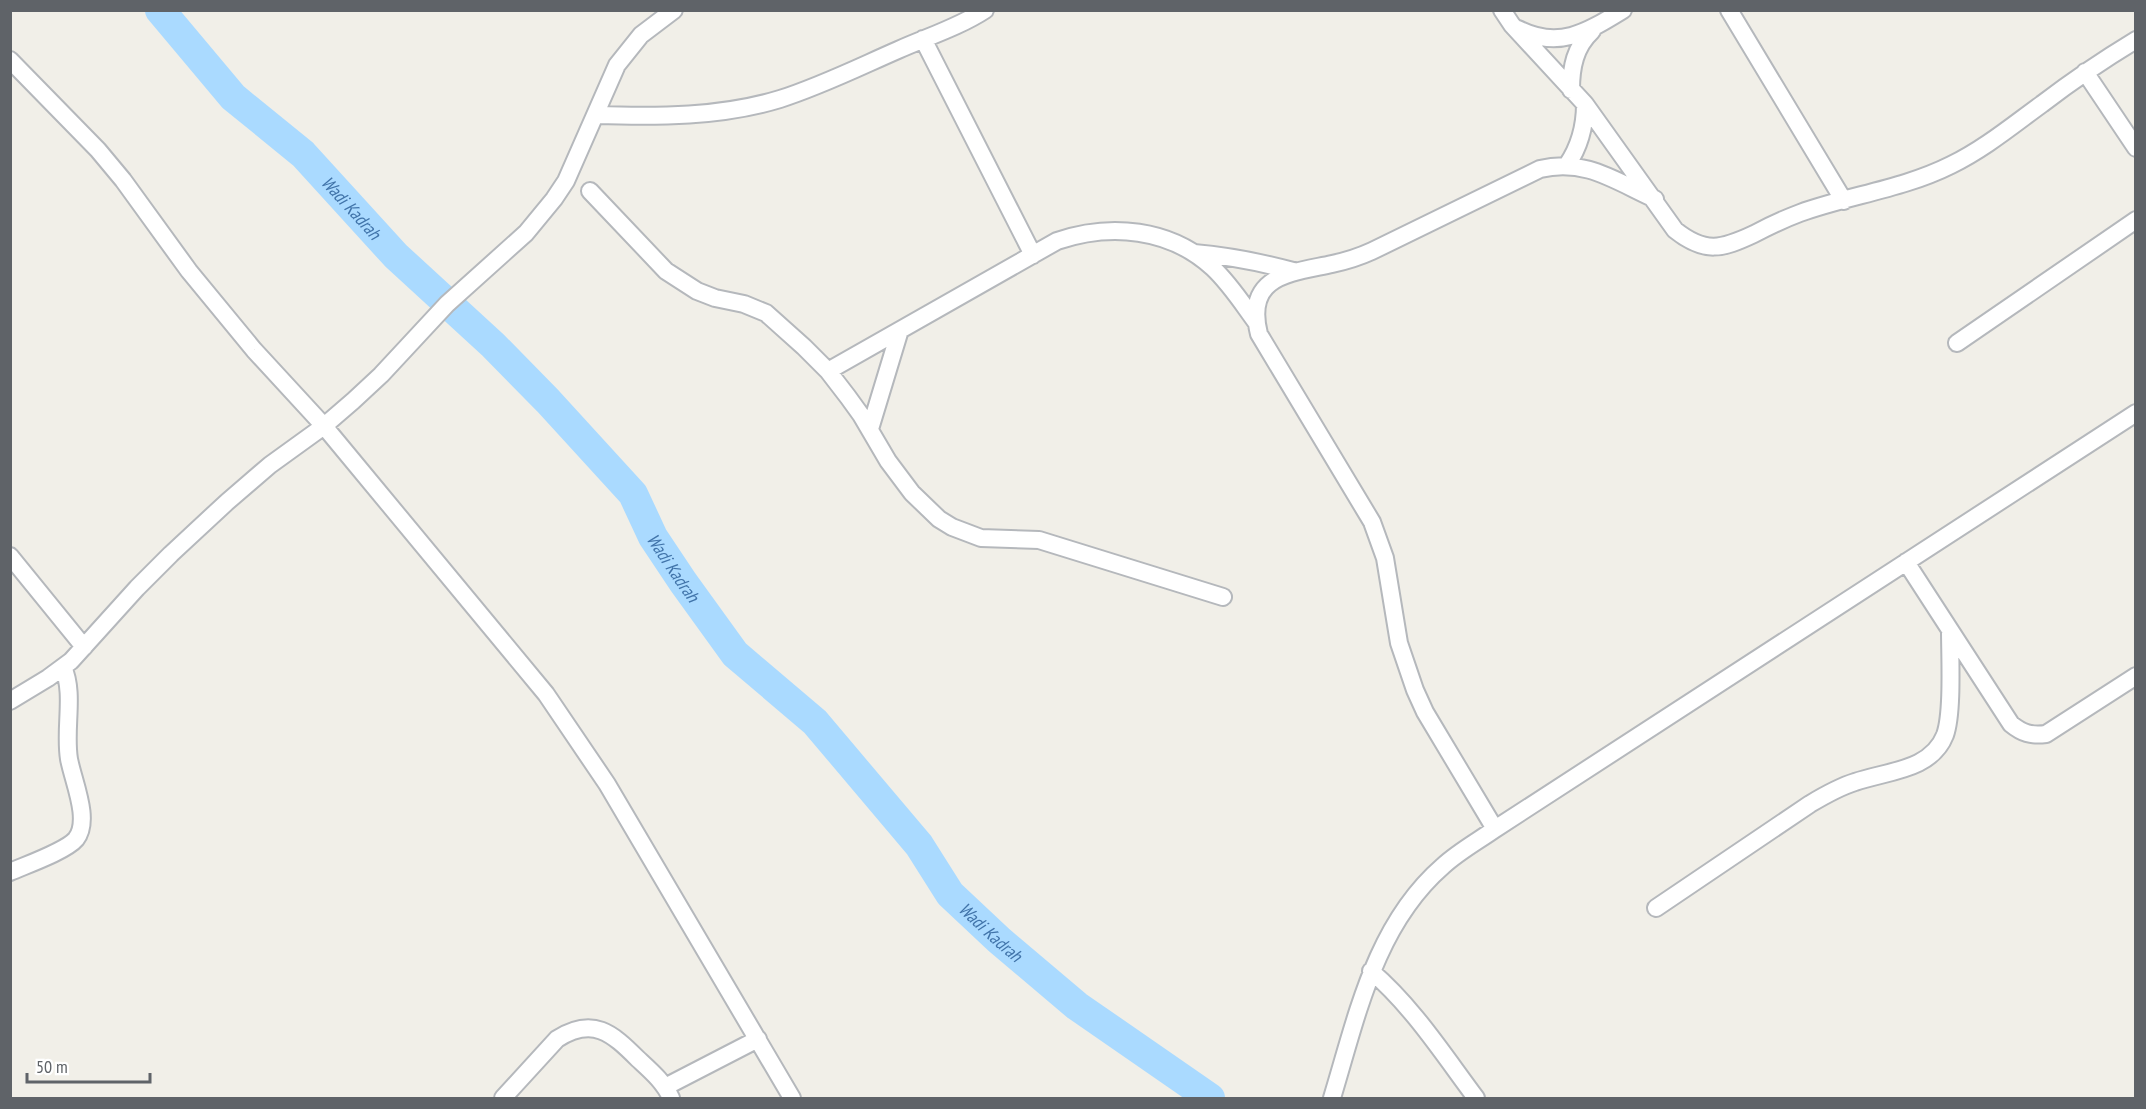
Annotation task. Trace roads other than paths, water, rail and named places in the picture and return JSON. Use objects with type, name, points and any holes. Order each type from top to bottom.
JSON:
[{"type":"street","points":[[10,701],[63,667],[137,588],[227,502],[270,465],[324,426],[381,375],[447,304],[526,233],[541,217],[566,181],[596,116],[608,82],[628,49],[653,24],[674,10]]},
{"type":"street","points":[[596,116],[696,115],[738,109],[780,99],[820,84],[985,10]]},
{"type":"street","points":[[1502,10],[1512,25],[1585,104],[1676,230],[1688,240],[1702,246],[1718,248],[1731,245],[1803,212],[1917,180],[1953,165],[1986,145],[2085,72],[2136,40]]},
{"type":"street","points":[[1512,25],[1527,33],[1551,39],[1572,37],[1623,10]]},
{"type":"street","points":[[1729,10],[1844,201]]},
{"type":"street","points":[[1571,90],[1572,67],[1580,46],[1600,24]]},
{"type":"street","points":[[923,39],[1033,255]]},
{"type":"street","points":[[10,60],[98,150],[123,180],[189,271],[254,350],[324,426],[546,694],[607,784],[792,1098]]},
{"type":"street","points":[[2085,72],[2136,148]]},
{"type":"street","points":[[1567,165],[1581,139],[1585,104]]},
{"type":"street","points":[[1495,829],[1425,712],[1415,690],[1400,643],[1385,558],[1372,522],[1259,334],[1256,322],[1257,304],[1266,288],[1275,279],[1293,271],[1332,264],[1366,254],[1527,174],[1547,167],[1567,165],[1594,170],[1655,199]]},
{"type":"street","points":[[590,191],[666,272],[697,291],[715,298],[744,304],[766,314],[804,347],[828,370],[912,493],[939,519],[952,527],[981,538],[1039,540],[1223,597]]},
{"type":"street","points":[[1957,343],[2136,220]]},
{"type":"street","points":[[828,370],[1057,241],[1080,233],[1103,230],[1150,235],[1194,253],[1261,262],[1293,271]]},
{"type":"street","points":[[1194,253],[1228,285],[1256,322]]},
{"type":"street","points":[[870,429],[900,330]]},
{"type":"street","points":[[1332,1098],[1371,971],[1390,932],[1421,888],[1443,865],[2136,413]]},
{"type":"street","points":[[10,556],[84,647]]},
{"type":"street","points":[[1906,562],[2011,724],[2021,732],[2033,735],[2046,734],[2136,676]]},
{"type":"street","points":[[1656,908],[1810,804],[1855,782],[1910,767],[1924,760],[1937,749],[1945,735],[1948,719],[1950,630]]},
{"type":"street","points":[[10,872],[66,847],[77,838],[82,826],[83,814],[69,755],[67,732],[69,690],[63,667]]},
{"type":"street","points":[[1371,971],[1406,1004],[1476,1098]]},
{"type":"street","points":[[503,1098],[557,1039],[580,1028],[598,1029],[615,1036],[659,1079],[668,1093],[758,1039]]},
{"type":"waterway","name":"Wadi Kadrah","points":[[160,10],[233,97],[303,154],[396,256],[493,345],[633,494],[653,537],[735,654],[815,722],[919,845],[950,894],[999,940],[1077,1006],[1210,1098]]}]
